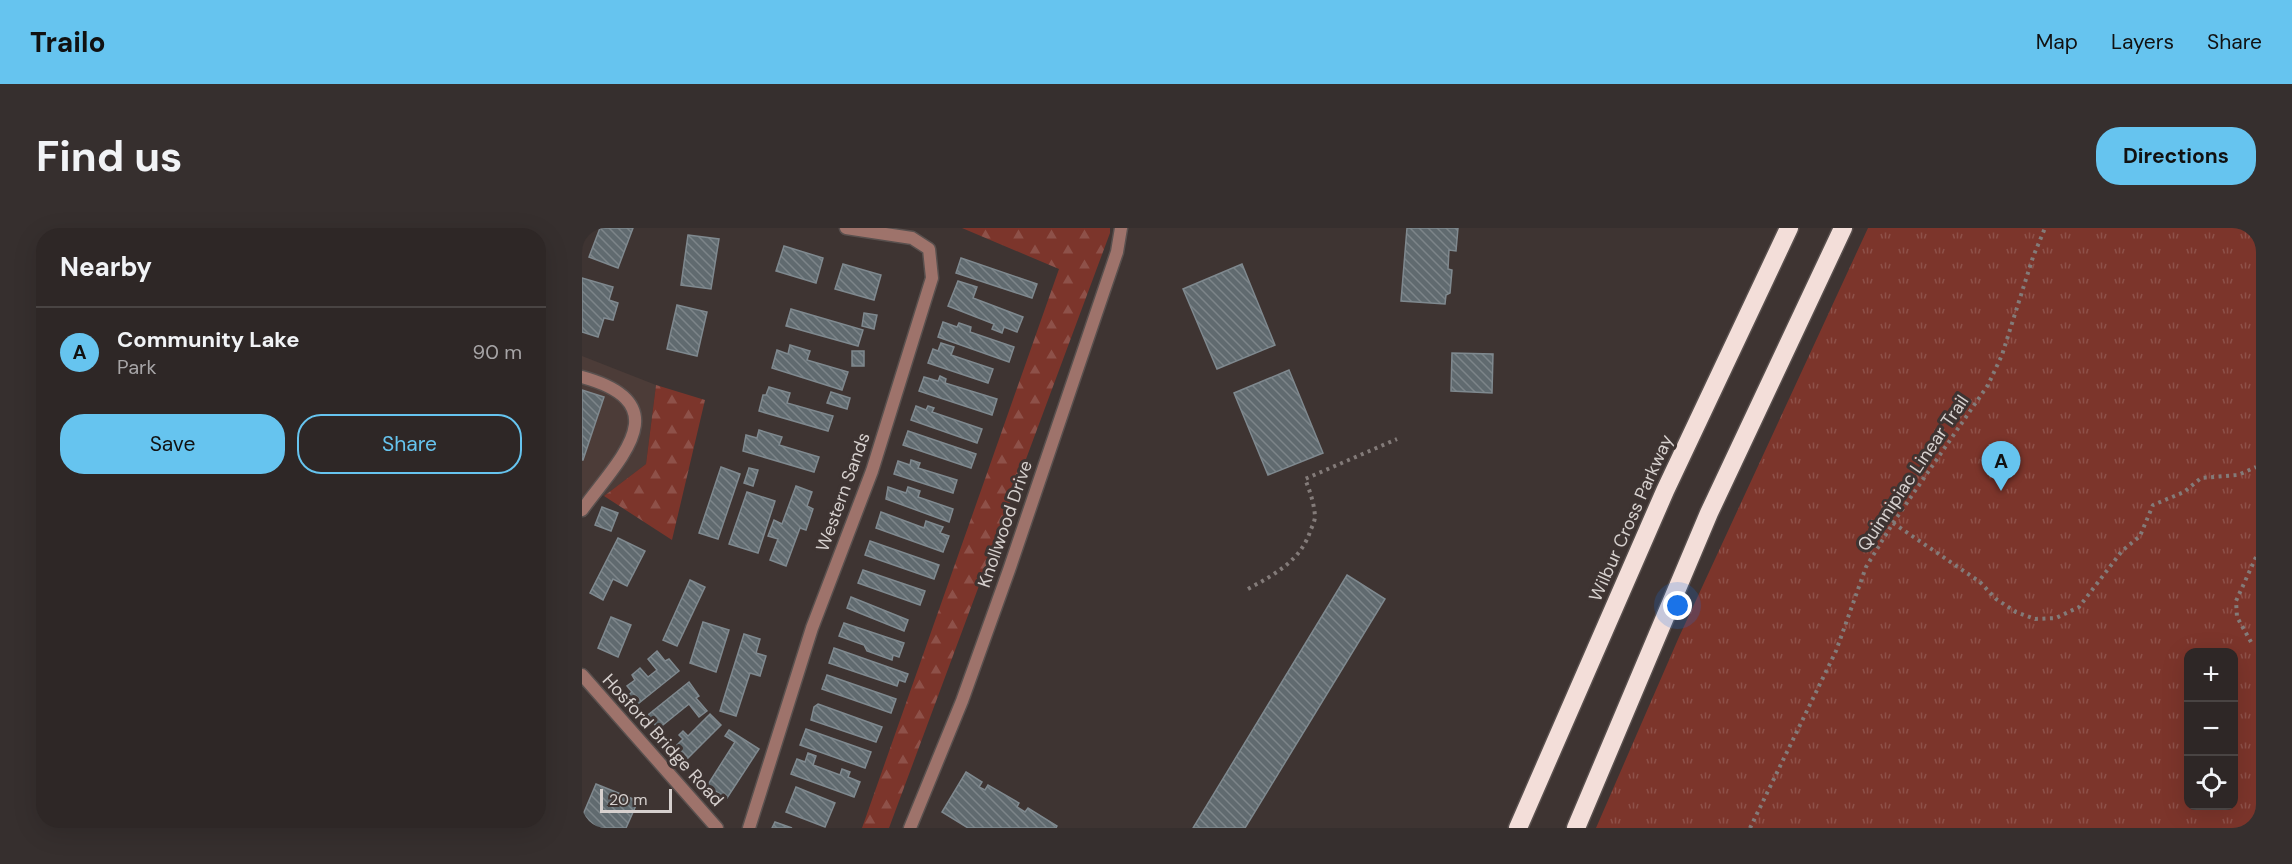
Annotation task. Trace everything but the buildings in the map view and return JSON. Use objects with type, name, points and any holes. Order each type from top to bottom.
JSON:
[{"type":"highway","name":"Wilbur Cross Parkway","points":[[1518,828],[1665,491],[1789,228]]},
{"type":"highway","points":[[1576,828],[1709,513],[1843,228]]},
{"type":"street","name":"Western Sands","points":[[749,828],[813,628],[872,471],[932,278],[929,249],[912,238],[846,228]]},
{"type":"street","name":"Knollwood Drive","points":[[910,828],[962,701],[1009,570],[1117,252],[1121,228]]},
{"type":"street","points":[[582,377],[615,388],[628,399],[634,415],[634,436],[627,451],[582,510]]},
{"type":"street","name":"Hosford Bridge Road","points":[[582,675],[717,828]]},
{"type":"path","name":"Quinnipiac Linear Trail","points":[[1750,828],[1836,651],[1866,567],[1893,523],[1988,385],[2002,355],[2033,257],[2045,228]]},
{"type":"path","points":[[1248,589],[1278,573],[1299,554],[1308,540],[1315,518],[1312,499],[1305,479],[1397,439]]},
{"type":"path","points":[[1893,523],[1980,582],[1996,599],[2016,612],[2035,619],[2056,618],[2079,607],[2122,551],[2140,536],[2153,505],[2184,492],[2201,478],[2238,475],[2256,467]]},
{"type":"path","points":[[2251,642],[2237,617],[2236,602],[2256,558]]},
{"type":"shaded area","points":[[582,356],[656,385],[646,464],[604,496],[592,489],[582,507]]},
{"type":"green space","points":[[962,228],[1110,228],[1110,233],[889,828],[862,828],[1059,269]]},
{"type":"green space","points":[[1868,228],[2256,228],[2256,828],[1596,828],[1679,637]]},
{"type":"green space","points":[[656,385],[705,400],[672,540],[604,496],[646,464]]},
{"type":"place","name":"Community Lake","points":[[2001,491]]}]
